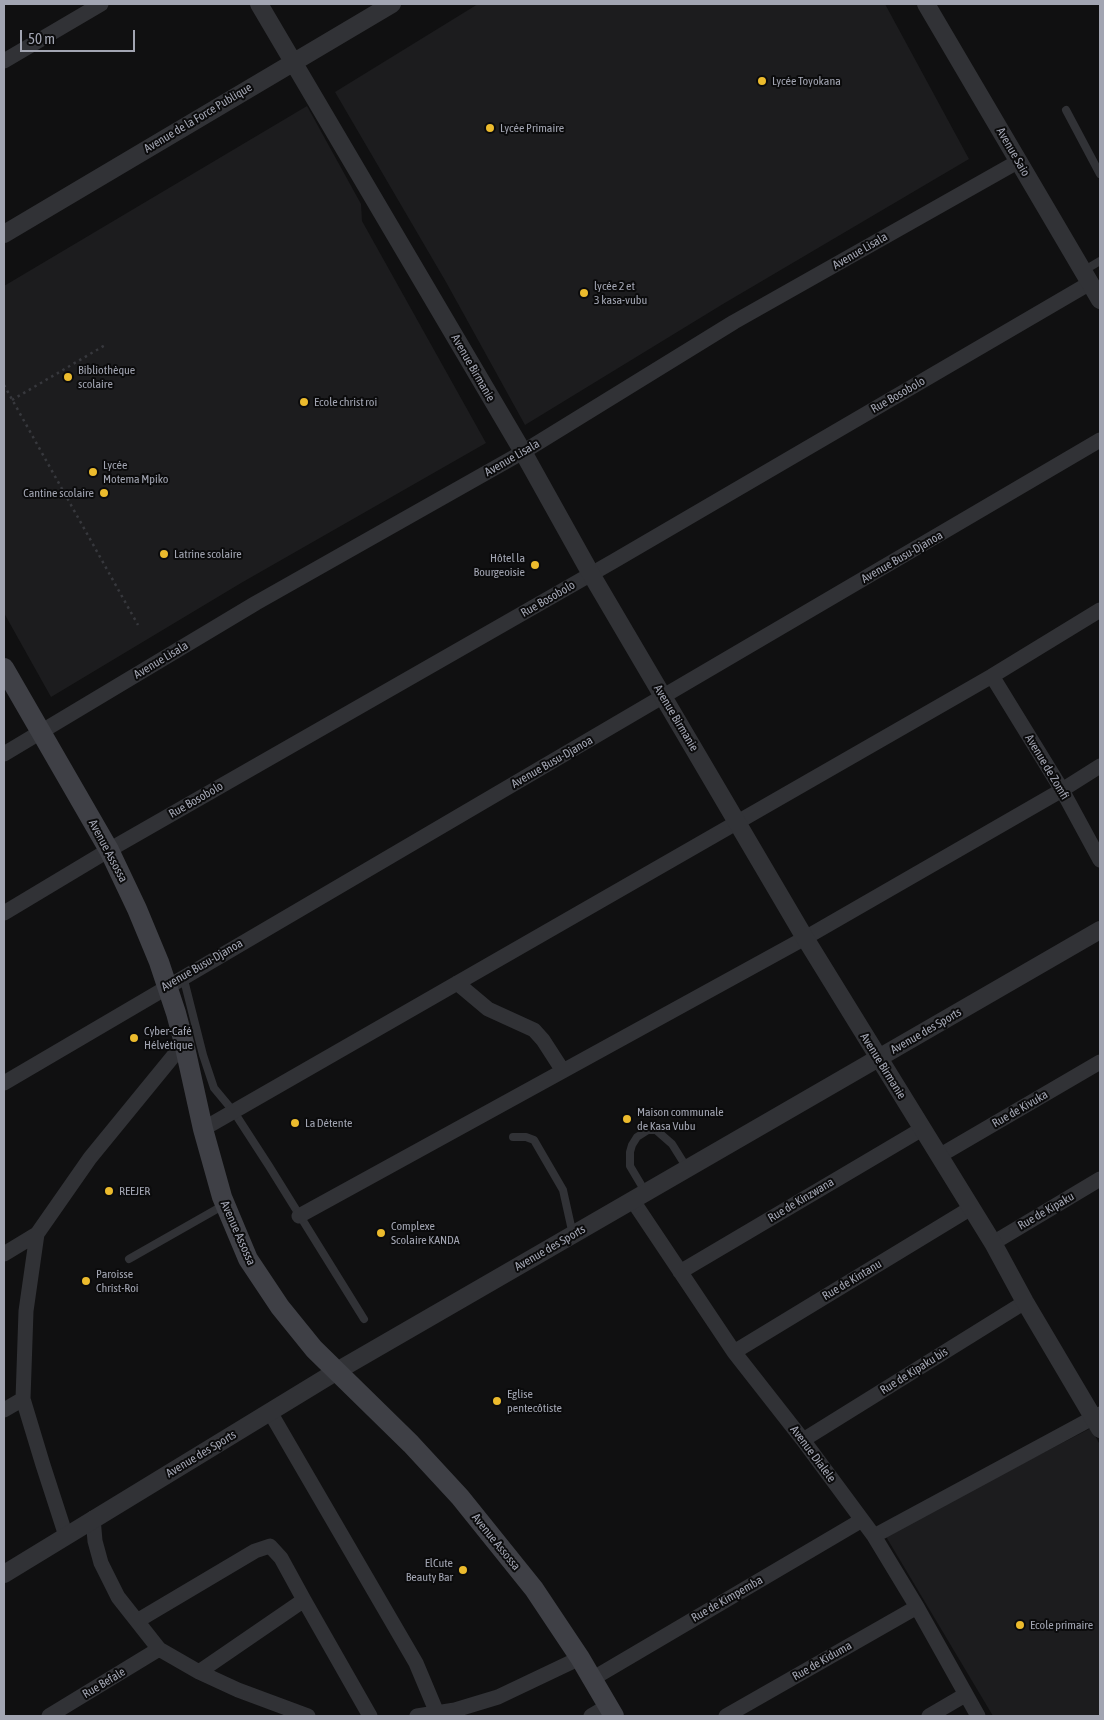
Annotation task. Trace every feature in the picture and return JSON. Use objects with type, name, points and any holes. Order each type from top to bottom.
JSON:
[{"type":"main road","name":"Avenue Assossa","points":[[4,668],[109,850],[137,909],[175,981],[184,1043],[203,1130],[226,1204],[241,1244],[257,1274],[280,1307],[314,1349],[411,1444],[460,1497],[534,1588],[580,1658],[611,1711]]},
{"type":"street","points":[[4,62],[100,4]]},
{"type":"street","name":"Avenue Birmanie","points":[[258,4],[523,452],[591,574],[805,938],[993,1242],[1025,1302],[1098,1420]]},
{"type":"street","name":"Avenue de la Force Publique","points":[[4,234],[392,4]]},
{"type":"street","name":"Avenue Saio","points":[[926,4],[1100,300]]},
{"type":"street","name":"Avenue Lisala","points":[[4,754],[256,603],[523,452],[734,322],[1019,161]]},
{"type":"street","name":"Rue Bosobolo","points":[[4,913],[109,850],[591,574],[1087,277]]},
{"type":"street","name":"Avenue Busu-Djanoa","points":[[4,1083],[1100,440]]},
{"type":"street","points":[[203,1130],[457,982],[992,676],[1100,610]]},
{"type":"street","name":"Avenue de Zomfi","points":[[992,676],[1062,790],[1100,860]]},
{"type":"street","points":[[299,1216],[805,938],[1062,790],[1100,766]]},
{"type":"street","name":"Avenue des Sports","points":[[4,1574],[337,1371],[1100,930]]},
{"type":"street","points":[[457,982],[488,1009],[534,1030],[543,1040],[563,1071]]},
{"type":"street","points":[[4,1254],[37,1234],[90,1158],[184,1043]]},
{"type":"street","name":"Rue de Kivuka","points":[[939,1156],[1100,1062]]},
{"type":"street","name":"Rue de Kinzwana","points":[[680,1272],[922,1129]]},
{"type":"street","name":"Rue de Kipaku","points":[[993,1242],[1100,1179]]},
{"type":"street","name":"Avenue Dialele","points":[[639,1197],[680,1272],[734,1352],[803,1440],[874,1536],[917,1606],[978,1716]]},
{"type":"street","name":"Rue de Kintanu","points":[[734,1352],[971,1208]]},
{"type":"street","points":[[37,1234],[26,1311],[23,1399],[66,1536]]},
{"type":"street","name":"Rue de Kipaku bis","points":[[803,1440],[1025,1302]]},
{"type":"street","points":[[4,1410],[23,1399]]},
{"type":"street","points":[[874,1536],[1098,1420],[1100,1400]]},
{"type":"street","points":[[270,1412],[416,1663],[437,1713]]},
{"type":"street","points":[[93,1518],[95,1541],[101,1563],[118,1597],[159,1649],[199,1672],[238,1690],[307,1716]]},
{"type":"street","name":"Rue de Kimpemba","points":[[592,1679],[862,1520]]},
{"type":"street","points":[[137,1621],[255,1551],[270,1546],[281,1558],[370,1716]]},
{"type":"street","points":[[199,1672],[304,1600]]},
{"type":"street","name":"Rue de Kiduma","points":[[726,1716],[917,1606]]},
{"type":"street","name":"Rue Befale","points":[[49,1716],[159,1649]]},
{"type":"street","points":[[418,1716],[455,1710],[498,1697],[580,1658]]},
{"type":"street","points":[[929,1716],[965,1695]]},
{"type":"street","points":[[591,1716],[611,1711]]},
{"type":"lane","points":[[1066,110],[1100,174]]},
{"type":"lane","points":[[1087,277],[1100,261]]},
{"type":"lane","points":[[175,981],[210,1080],[220,1096],[234,1112],[364,1320]]},
{"type":"lane","points":[[639,1197],[630,1166],[630,1152],[632,1145],[638,1137],[648,1130],[656,1130],[672,1144],[687,1168]]},
{"type":"lane","points":[[513,1138],[526,1137],[534,1140],[563,1190],[573,1234]]},
{"type":"lane","points":[[130,1259],[226,1204]]},
{"type":"path","points":[[12,400],[106,344]]},
{"type":"path","points":[[4,385],[138,625]]},
{"type":"shaded area","points":[[478,4],[885,4],[969,159],[723,304],[525,425],[446,282],[335,92]]},
{"type":"shaded area","points":[[307,106],[361,204],[362,221],[486,443],[241,583],[51,697],[4,613],[4,286]]},
{"type":"shaded area","name":"Ecole primaire","points":[[1091,1428],[1100,1445],[1100,1716],[993,1716],[885,1535]]},
{"type":"place","name":"Lycée Toyokana","points":[[762,81]]},
{"type":"place","name":"Lycée Primaire","points":[[490,128]]},
{"type":"place","name":"lycée 2 et 3 kasa-vubu","points":[[584,293]]},
{"type":"place","name":"Bibliothèque scolaire","points":[[68,377]]},
{"type":"place","name":"Ecole christ roi","points":[[304,402]]},
{"type":"place","name":"Lycée Motema Mpiko","points":[[93,472]]},
{"type":"place","name":"Cantine scolaire","points":[[104,493]]},
{"type":"place","name":"Latrine scolaire","points":[[164,554]]},
{"type":"place","name":"Hôtel la Bourgeoisie","points":[[535,565]]},
{"type":"place","name":"Cyber-Café Hélvétique","points":[[134,1038]]},
{"type":"place","name":"Maison communale de Kasa Vubu","points":[[627,1119]]},
{"type":"place","name":"La Détente","points":[[295,1123]]},
{"type":"place","name":"REEJER","points":[[109,1191]]},
{"type":"place","name":"Complexe Scolaire KANDA","points":[[381,1233]]},
{"type":"place","name":"Paroisse Christ-Roi","points":[[86,1281]]},
{"type":"place","name":"Eglise pentecôtiste","points":[[497,1401]]},
{"type":"place","name":"ElCute Beauty Bar","points":[[463,1570]]},
{"type":"place","name":"Ecole primaire","points":[[1020,1625]]}]
